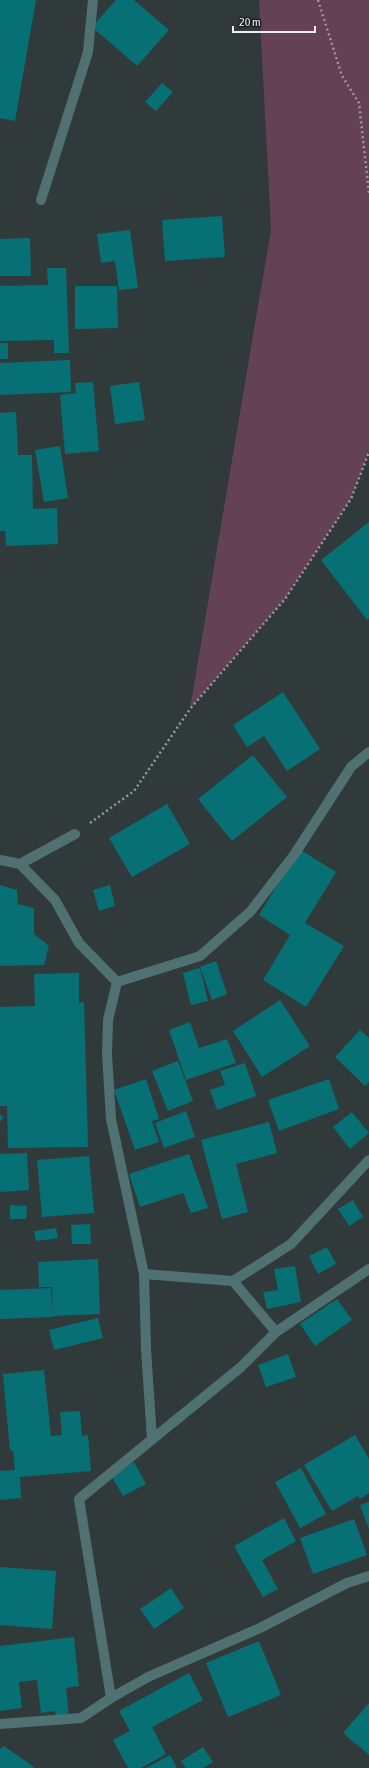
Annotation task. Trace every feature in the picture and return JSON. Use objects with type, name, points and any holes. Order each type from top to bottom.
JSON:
[{"type":"street","points":[[41,200],[88,52],[93,0]]},
{"type":"street","points":[[117,982],[200,956],[250,912],[294,855],[351,767],[369,752]]},
{"type":"street","points":[[20,864],[75,834]]},
{"type":"street","points":[[0,860],[20,864],[55,900],[79,943],[117,982]]},
{"type":"street","points":[[117,982],[108,1020],[111,1119],[144,1274],[146,1350],[152,1439]]},
{"type":"street","points":[[144,1274],[233,1281],[291,1244],[369,1160]]},
{"type":"street","points":[[111,1698],[79,1499],[241,1367],[276,1332],[369,1269]]},
{"type":"street","points":[[233,1281],[276,1332]]},
{"type":"street","points":[[0,1724],[80,1718],[148,1677],[260,1628],[347,1584],[369,1576]]},
{"type":"path","points":[[318,0],[342,76],[359,103],[369,193]]},
{"type":"path","points":[[75,834],[134,792],[190,709],[285,599],[351,499],[369,452]]},
{"type":"shaded area","points":[[259,0],[369,0],[369,452],[351,499],[285,599],[190,709],[271,229]]},
{"type":"building","points":[[0,0],[36,0],[15,121],[0,118]]},
{"type":"building","points":[[116,0],[134,0],[169,30],[137,66],[92,27]]},
{"type":"building","points":[[162,83],[173,92],[156,111],[145,102]]},
{"type":"building","points":[[222,216],[225,257],[165,261],[162,220]]},
{"type":"building","points":[[130,230],[138,288],[119,290],[115,261],[101,263],[97,234]]},
{"type":"building","points":[[30,238],[31,276],[0,276],[0,239]]},
{"type":"building","points":[[47,268],[66,268],[69,353],[54,353],[54,340],[0,341],[0,286],[48,285]]},
{"type":"building","points":[[75,286],[117,286],[118,328],[75,329]]},
{"type":"building","points":[[0,343],[8,343],[8,359],[0,359]]},
{"type":"building","points":[[70,360],[71,392],[0,395],[0,363]]},
{"type":"building","points":[[93,382],[99,451],[65,454],[60,395],[76,393],[75,383]]},
{"type":"building","points":[[139,382],[145,420],[115,424],[110,386]]},
{"type":"building","points":[[16,412],[18,455],[32,455],[33,509],[57,508],[58,544],[6,546],[5,531],[0,531],[0,413]]},
{"type":"building","points":[[60,446],[68,498],[44,502],[35,450]]},
{"type":"building","points":[[369,522],[369,618],[367,620],[321,560]]},
{"type":"building","points":[[283,692],[320,749],[287,771],[264,736],[247,747],[233,725]]},
{"type":"building","points":[[253,755],[287,797],[232,841],[198,799]]},
{"type":"building","points":[[167,804],[190,844],[132,877],[109,838]]},
{"type":"building","points":[[299,849],[336,872],[305,923],[344,946],[306,1007],[263,980],[290,935],[259,915]]},
{"type":"building","points":[[0,885],[17,890],[18,904],[34,908],[34,934],[49,946],[44,965],[0,966]]},
{"type":"building","points":[[110,885],[115,906],[99,911],[93,890]]},
{"type":"building","points":[[216,961],[227,994],[212,1000],[200,967]]},
{"type":"building","points":[[200,968],[208,1001],[191,1005],[183,973]]},
{"type":"building","points":[[79,973],[79,1003],[84,1002],[88,1147],[8,1148],[7,1106],[0,1106],[0,1007],[35,1006],[34,974]]},
{"type":"building","points":[[280,1000],[310,1046],[262,1077],[233,1031]]},
{"type":"building","points":[[190,1022],[199,1048],[227,1039],[236,1063],[186,1080],[169,1030]]},
{"type":"building","points":[[360,1030],[369,1038],[369,1082],[365,1086],[335,1057]]},
{"type":"building","points":[[178,1061],[193,1101],[168,1111],[152,1071]]},
{"type":"building","points":[[245,1063],[256,1096],[217,1110],[210,1090],[225,1085],[220,1071]]},
{"type":"building","points":[[146,1079],[159,1119],[152,1121],[159,1142],[135,1150],[114,1090]]},
{"type":"building","points":[[329,1079],[339,1109],[279,1131],[268,1100]]},
{"type":"building","points":[[186,1111],[195,1137],[164,1148],[155,1123]]},
{"type":"building","points":[[352,1112],[369,1133],[350,1149],[333,1127]]},
{"type":"building","points":[[0,1114],[4,1117],[0,1122]]},
{"type":"building","points":[[269,1122],[277,1153],[236,1164],[248,1212],[222,1219],[201,1140]]},
{"type":"building","points":[[27,1153],[29,1190],[0,1192],[0,1154]]},
{"type":"building","points":[[189,1154],[208,1208],[191,1213],[183,1193],[140,1207],[129,1174]]},
{"type":"building","points":[[89,1156],[94,1213],[42,1217],[37,1160]]},
{"type":"building","points":[[353,1200],[363,1217],[349,1226],[338,1209]]},
{"type":"building","points":[[10,1205],[27,1206],[26,1219],[10,1219]]},
{"type":"building","points":[[90,1224],[91,1244],[72,1244],[71,1225]]},
{"type":"building","points":[[56,1228],[58,1238],[36,1241],[34,1231]]},
{"type":"building","points":[[327,1247],[336,1264],[318,1274],[309,1256]]},
{"type":"building","points":[[98,1259],[100,1314],[53,1316],[52,1287],[39,1287],[38,1262]]},
{"type":"building","points":[[295,1266],[301,1302],[267,1309],[263,1292],[278,1290],[274,1269]]},
{"type":"building","points":[[51,1288],[53,1317],[0,1319],[0,1290]]},
{"type":"building","points":[[337,1299],[352,1320],[315,1346],[300,1324]]},
{"type":"building","points":[[98,1318],[103,1338],[54,1350],[49,1330]]},
{"type":"building","points":[[288,1354],[296,1377],[266,1387],[258,1365]]},
{"type":"building","points":[[44,1370],[51,1436],[62,1435],[60,1412],[80,1411],[82,1436],[88,1435],[91,1471],[20,1477],[21,1498],[0,1500],[0,1471],[15,1470],[13,1451],[10,1451],[3,1374]]},
{"type":"building","points":[[355,1435],[369,1459],[369,1493],[360,1499],[358,1496],[332,1511],[304,1465]]},
{"type":"building","points":[[134,1462],[146,1484],[123,1496],[111,1475]]},
{"type":"building","points":[[301,1468],[326,1514],[300,1528],[275,1482]]},
{"type":"building","points":[[369,1502],[369,1529],[360,1505]]},
{"type":"building","points":[[284,1518],[296,1541],[262,1560],[278,1589],[263,1597],[234,1546]]},
{"type":"building","points":[[354,1519],[367,1555],[313,1574],[300,1538]]},
{"type":"building","points":[[0,1567],[56,1571],[52,1629],[0,1625]]},
{"type":"building","points":[[171,1588],[184,1608],[154,1629],[140,1609]]},
{"type":"building","points":[[74,1637],[79,1686],[66,1688],[69,1716],[56,1717],[55,1711],[41,1713],[37,1680],[19,1682],[22,1708],[0,1711],[0,1646]]},
{"type":"building","points":[[259,1641],[281,1695],[228,1717],[206,1663]]},
{"type":"building","points":[[189,1673],[203,1700],[152,1727],[166,1754],[141,1768],[128,1768],[113,1740],[130,1731],[119,1711]]},
{"type":"building","points":[[369,1703],[369,1755],[343,1733]]},
{"type":"building","points":[[4,1746],[34,1767],[0,1768],[0,1749]]},
{"type":"building","points":[[203,1747],[213,1762],[203,1768],[186,1768],[181,1761]]},
{"type":"building","points":[[170,1755],[177,1768],[146,1768]]}]
